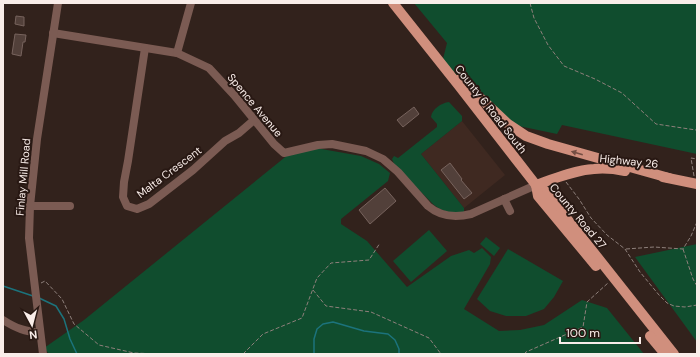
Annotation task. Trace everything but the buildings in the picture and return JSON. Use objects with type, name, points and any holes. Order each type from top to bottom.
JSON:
[{"type":"main road","points":[[393,3],[428,47],[496,114],[526,136],[570,151],[669,178]]},
{"type":"main road","name":"County 6 Road South","points":[[428,47],[536,185]]},
{"type":"main road","name":"Highway 26","points":[[536,185],[592,169],[618,170],[696,184]]},
{"type":"main road","name":"County Road 27","points":[[536,185],[538,196],[665,354]]},
{"type":"main road","name":"County Road 27","points":[[536,185],[545,192],[674,354]]},
{"type":"street","name":"Finlay Mill Road","points":[[43,354],[29,238],[30,206],[37,139],[58,3]]},
{"type":"street","points":[[177,53],[192,3]]},
{"type":"street","name":"Spence Avenue","points":[[53,33],[177,53],[209,68],[234,95],[274,144],[284,153],[318,145],[332,144],[366,151],[382,159],[398,172],[428,206],[441,214],[456,217],[472,214],[536,185]]},
{"type":"street","name":"Malta Crescent","points":[[145,48],[124,182],[123,197],[127,206],[137,209],[149,204],[193,170],[225,141],[254,120]]},
{"type":"street","points":[[504,199],[510,211]]},
{"type":"street","points":[[30,206],[70,206]]},
{"type":"street","points":[[3,320],[22,330],[40,333]]},
{"type":"path","points":[[530,3],[534,18],[548,45],[564,66],[622,92],[656,124],[697,131]]},
{"type":"path","points":[[696,184],[691,158],[697,159]]},
{"type":"path","points":[[564,176],[567,183],[591,218],[607,235],[625,249],[640,272],[659,296],[667,303],[674,306],[697,306]]},
{"type":"path","points":[[683,249],[697,222]]},
{"type":"path","points":[[243,354],[263,334],[302,318],[317,278],[331,263],[369,260],[380,243]]},
{"type":"path","points":[[625,249],[654,247],[683,249]]},
{"type":"path","points":[[683,249],[693,279],[697,286]]},
{"type":"path","points":[[35,287],[45,281],[62,299],[74,324],[99,345],[134,353],[159,354]]},
{"type":"path","points":[[524,354],[583,327],[587,302],[609,283]]},
{"type":"path","points":[[313,290],[326,306],[371,312],[429,338],[440,354]]},
{"type":"shaded area","points":[[462,121],[505,175],[464,208],[421,154]]},
{"type":"green space","points":[[414,3],[697,3],[697,154],[562,125],[557,134],[500,122],[442,63],[447,43]]},
{"type":"green space","points":[[449,102],[462,116],[462,121],[421,154],[464,208],[464,212],[460,213],[444,211],[434,205],[395,166],[392,159],[394,156],[398,158],[437,127],[437,124],[431,117],[433,111],[437,107]]},
{"type":"green space","points":[[316,148],[361,156],[379,164],[390,173],[388,181],[341,219],[341,224],[367,241],[407,287],[451,256],[469,250],[474,253],[482,248],[491,257],[490,264],[464,309],[499,331],[520,330],[544,325],[582,300],[607,308],[644,354],[49,354],[44,348],[84,320],[289,154]]},
{"type":"green space","points":[[429,230],[447,251],[411,282],[393,261]]},
{"type":"green space","points":[[486,237],[500,248],[494,256],[480,244]]},
{"type":"green space","points":[[697,244],[697,342],[635,257]]},
{"type":"green space","points":[[508,249],[563,281],[554,297],[544,309],[526,316],[506,316],[490,311],[477,299]]},
{"type":"waterway","points":[[3,286],[33,296]]},
{"type":"waterway","points":[[39,298],[56,306],[64,319],[70,339],[77,354]]},
{"type":"waterway","points":[[314,354],[314,339],[317,329],[323,324],[333,322],[364,331],[388,334],[395,340],[399,349],[399,354]]}]
